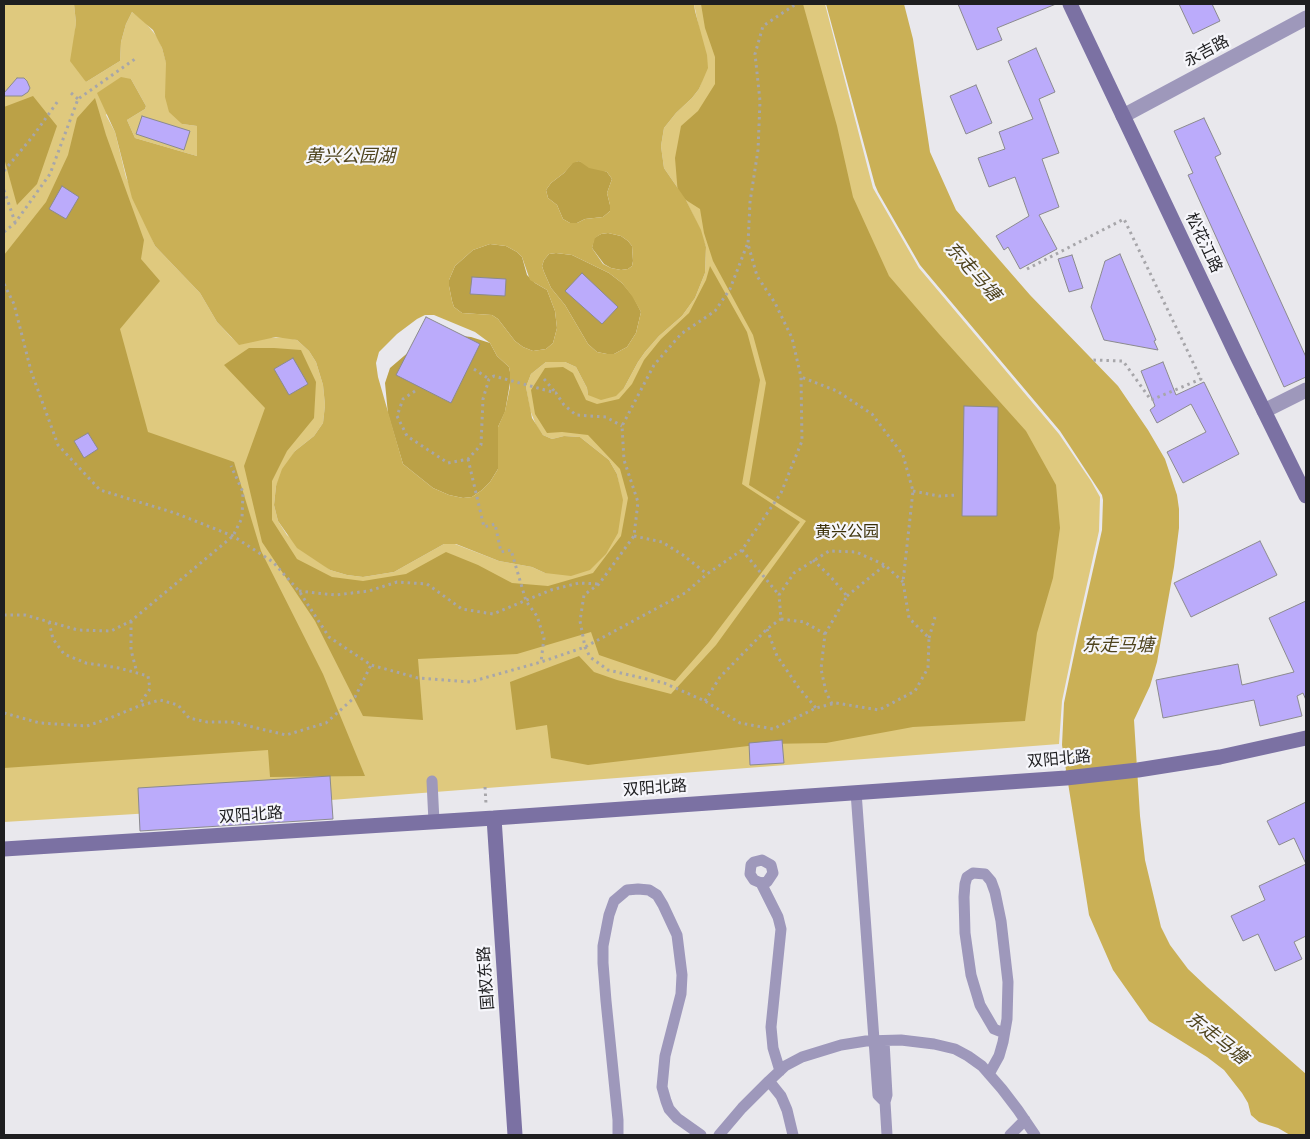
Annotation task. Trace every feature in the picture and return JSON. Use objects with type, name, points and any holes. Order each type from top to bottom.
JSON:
[{"type":"street","name":"松花江路","points":[[1070,4],[1306,496]]},
{"type":"street","name":"永吉路","points":[[1123,116],[1306,18]]},
{"type":"street","points":[[1264,411],[1306,390]]},
{"type":"street","name":"双阳北路","points":[[4,849],[494,818],[1066,778],[1138,770],[1220,757],[1306,738]]},
{"type":"street","name":"国权东路","points":[[494,818],[515,1135]]},
{"type":"lane","points":[[432,781],[434,822]]},
{"type":"lane","points":[[856,792],[879,1041],[878,1095],[885,1102],[887,1135]]},
{"type":"lane","points":[[989,1074],[999,1056],[1004,1033],[1007,1019],[1008,982],[1001,921],[995,892],[991,881],[985,874],[973,873],[967,877],[964,897],[965,933],[971,975],[980,1006],[994,1029],[1004,1033]]},
{"type":"lane","points":[[761,883],[778,917],[781,929],[771,1027],[773,1048],[780,1071]]},
{"type":"lane","points":[[618,1135],[603,946],[614,901],[627,890],[638,889],[649,890],[657,895],[664,905],[676,935],[682,975],[681,994],[665,1056],[662,1087],[669,1109],[677,1118],[701,1135]]},
{"type":"lane","points":[[719,1135],[769,1081],[780,1071],[802,1057],[841,1045],[916,1040],[955,1049],[982,1066],[1035,1135]]},
{"type":"lane","points":[[769,1081],[781,1096],[787,1110],[793,1135]]},
{"type":"lane","points":[[1010,1135],[1025,1120]]},
{"type":"path","points":[[4,284],[14,304],[31,371],[58,445],[100,490],[175,512],[233,536],[273,562],[299,591],[329,637],[371,665],[418,678],[470,682],[541,662],[585,647],[684,593],[707,574],[742,550],[781,493],[802,441],[801,378],[792,338],[775,303],[757,276],[748,244],[750,202],[758,150],[760,101],[755,54],[763,26],[796,4]]},
{"type":"path","points":[[4,232],[15,223],[50,174],[78,99],[135,59]]},
{"type":"path","points":[[71,93],[78,99]]},
{"type":"path","points":[[4,171],[33,136],[58,101]]},
{"type":"path","points":[[4,190],[15,223]]},
{"type":"path","points":[[1026,269],[1124,219],[1201,379],[1151,400],[1124,361],[1092,360]]},
{"type":"path","points":[[748,244],[730,289],[715,311],[681,334],[654,365],[622,426],[624,460],[638,502],[634,536],[599,584],[584,595],[580,621],[585,647],[590,658],[608,670],[664,683],[705,702],[740,723],[773,729],[816,708],[836,703],[878,710],[915,692],[928,668],[929,638],[935,617]]},
{"type":"path","points":[[474,369],[489,379]]},
{"type":"path","points":[[415,391],[403,399],[397,416],[407,436],[448,463],[468,459],[481,445],[484,400],[489,379],[494,376],[556,393]]},
{"type":"path","points":[[801,378],[837,390],[872,414],[903,455],[914,491],[904,582],[910,618],[929,638]]},
{"type":"path","points":[[544,379],[564,405],[576,415],[606,418],[622,426]]},
{"type":"path","points":[[468,459],[484,527],[495,524],[502,552],[511,550],[526,601],[537,616],[544,638],[541,662]]},
{"type":"path","points":[[4,615],[25,615],[78,630],[111,632],[131,622],[233,536],[242,518],[243,492],[231,466]]},
{"type":"path","points":[[914,491],[939,496],[958,495]]},
{"type":"path","points":[[634,536],[662,542],[683,555],[707,574]]},
{"type":"path","points":[[742,550],[779,596],[781,619]]},
{"type":"path","points":[[779,596],[794,573],[828,551],[856,552],[885,565],[904,582]]},
{"type":"path","points":[[813,560],[847,596]]},
{"type":"path","points":[[832,704],[826,692],[821,669],[825,634],[847,596],[885,565]]},
{"type":"path","points":[[299,591],[335,596],[369,591],[397,582],[427,584],[462,609],[493,614],[551,590],[579,582],[599,584]]},
{"type":"path","points":[[705,702],[720,677],[767,629],[781,619],[804,622],[825,634]]},
{"type":"path","points":[[49,621],[53,639],[64,654],[86,662],[148,676],[150,689],[138,706]]},
{"type":"path","points":[[131,622],[131,650],[137,673]]},
{"type":"path","points":[[767,629],[777,656],[799,688],[816,708]]},
{"type":"path","points":[[4,713],[40,724],[87,726],[138,706],[160,700],[178,705],[189,718],[207,722],[232,722],[286,735],[326,724],[355,697],[371,665]]},
{"type":"green space","name":"黄兴公园","points":[[4,4],[74,4],[76,23],[74,41],[86,82],[120,61],[121,42],[126,24],[132,12],[145,22],[158,38],[182,124],[197,126],[197,156],[135,138],[127,120],[145,109],[146,106],[131,79],[106,115],[115,132],[126,177],[155,246],[200,293],[217,322],[231,337],[239,344],[268,338],[285,337],[297,340],[309,351],[316,362],[323,385],[325,405],[323,423],[314,436],[295,451],[276,486],[274,505],[278,521],[287,535],[330,570],[363,577],[394,572],[444,544],[455,544],[499,561],[532,567],[545,573],[619,485],[617,474],[609,460],[580,437],[564,436],[552,439],[543,435],[536,425],[530,410],[526,387],[531,374],[546,362],[565,362],[576,367],[587,388],[588,395],[624,388],[645,352],[659,336],[682,316],[695,298],[705,273],[706,247],[686,200],[664,168],[661,146],[664,128],[692,98],[702,81],[702,42],[694,4],[825,4],[873,188],[919,268],[1059,434],[1100,497],[1099,531],[1062,701],[1059,744],[201,810],[4,822]]},
{"type":"green space","points":[[701,4],[803,4],[837,126],[853,197],[889,276],[1026,431],[1056,485],[1060,528],[1053,578],[1037,633],[1025,721],[913,727],[826,743],[765,744],[588,765],[551,758],[547,725],[516,730],[510,682],[579,656],[594,672],[671,694],[716,645],[806,521],[749,485],[766,383],[753,335],[713,261],[704,233],[700,209],[678,195],[675,158],[681,126],[698,111],[715,84],[715,57],[705,28]]},
{"type":"green space","points":[[33,96],[57,126],[37,184],[17,205],[4,158],[4,107]]},
{"type":"green space","points":[[95,98],[106,135],[144,240],[141,259],[160,281],[120,329],[148,432],[234,462],[261,551],[323,674],[365,776],[270,777],[268,750],[4,768],[4,255],[46,202],[68,155],[77,118]]},
{"type":"green space","points":[[579,161],[607,172],[612,179],[607,193],[610,211],[603,217],[570,223],[563,219],[557,205],[548,198],[546,190],[573,162]]},
{"type":"green space","points":[[608,233],[621,236],[632,246],[633,261],[632,266],[628,269],[611,268],[604,264],[592,248],[594,238]]},
{"type":"green space","points":[[490,244],[506,246],[517,252],[522,257],[527,275],[535,283],[547,290],[555,311],[557,328],[553,343],[546,349],[533,351],[523,347],[515,341],[498,319],[492,315],[462,313],[454,307],[449,280],[455,266],[473,250]]},
{"type":"green space","points":[[549,254],[572,255],[609,273],[622,283],[633,296],[641,312],[636,333],[627,347],[614,354],[607,354],[597,352],[588,344],[565,305],[551,288],[544,272],[542,266],[544,260]]},
{"type":"green space","points":[[710,266],[747,332],[760,380],[742,484],[800,522],[709,642],[675,681],[599,655],[591,632],[517,654],[418,659],[423,720],[363,716],[315,621],[262,542],[244,466],[265,408],[224,365],[249,348],[301,350],[316,382],[314,418],[287,451],[272,481],[272,520],[297,559],[332,577],[363,581],[406,574],[446,552],[478,565],[512,583],[548,586],[593,573],[621,536],[628,498],[620,469],[588,435],[562,432],[547,433],[535,414],[531,390],[545,368],[563,367],[573,373],[586,400],[597,404],[619,399],[632,384],[644,360],[661,339],[689,313],[706,280]]},
{"type":"green space","points":[[454,335],[471,337],[490,343],[497,356],[509,367],[511,377],[505,412],[498,427],[498,469],[490,482],[482,490],[472,497],[463,498],[449,495],[433,488],[403,464],[388,414],[385,383],[390,368],[418,344]]},
{"type":"water","name":"黄兴公园湖","points":[[74,4],[694,4],[707,55],[708,68],[699,89],[664,128],[661,146],[664,168],[686,200],[701,230],[706,247],[705,273],[695,298],[682,316],[659,336],[645,352],[624,388],[616,396],[601,400],[588,395],[587,388],[576,367],[565,362],[546,362],[531,374],[526,387],[532,418],[543,435],[552,439],[564,436],[580,437],[609,460],[617,474],[623,500],[618,533],[606,554],[590,570],[571,576],[545,573],[532,567],[499,561],[456,544],[444,544],[394,572],[363,577],[330,570],[297,548],[278,521],[274,505],[276,486],[282,469],[295,451],[314,436],[323,423],[325,405],[323,385],[316,362],[309,351],[297,340],[276,337],[239,345],[217,322],[200,293],[155,246],[132,198],[115,132],[97,93],[121,77],[131,79],[146,106],[145,109],[127,120],[135,138],[197,156],[197,126],[182,124],[169,112],[165,97],[166,63],[162,48],[153,30],[132,12],[126,24],[121,42],[120,61],[86,82],[70,61],[76,23]],"holes":[[[579,161],[589,168],[607,172],[612,179],[607,193],[610,211],[603,217],[570,223],[563,219],[557,205],[548,198],[546,190],[573,163]],[[608,233],[621,236],[628,241],[632,246],[632,266],[621,270],[603,264],[592,248],[595,238],[601,234]],[[490,244],[506,246],[522,257],[530,280],[547,290],[555,311],[557,328],[553,343],[546,349],[533,351],[523,347],[515,341],[498,319],[492,315],[462,313],[454,307],[449,280],[455,266],[473,250]],[[549,254],[572,255],[609,273],[622,283],[641,312],[636,333],[627,347],[614,354],[607,354],[597,352],[588,344],[565,305],[551,288],[542,266]],[[425,315],[434,315],[475,332],[490,343],[497,356],[509,367],[510,387],[505,411],[498,427],[498,469],[490,482],[472,497],[463,498],[449,495],[433,488],[403,464],[378,377],[376,363],[379,352],[397,334],[417,319]]]},
{"type":"water","name":"东走马塘","points":[[826,4],[904,4],[913,39],[930,152],[956,210],[1030,295],[1118,386],[1165,459],[1177,495],[1179,528],[1157,662],[1150,686],[1134,720],[1140,816],[1145,860],[1161,927],[1170,945],[1188,969],[1306,1074],[1306,1135],[1290,1135],[1278,1128],[1259,1122],[1251,1115],[1248,1103],[1242,1093],[1224,1070],[1207,1057],[1149,1021],[1113,970],[1089,915],[1062,745],[1064,703],[1102,530],[1102,495],[1060,431],[920,265],[878,192]]},
{"type":"building","points":[[958,4],[1056,4],[997,28],[1002,40],[977,50]]},
{"type":"building","points":[[1179,4],[1212,4],[1220,21],[1193,34]]},
{"type":"building","points":[[1036,48],[1055,92],[1039,99],[1059,153],[1042,159],[1059,207],[1039,215],[1057,249],[1020,269],[1008,247],[1004,250],[996,236],[1029,216],[1015,177],[989,187],[978,158],[1005,149],[999,132],[1033,119],[1008,61]]},
{"type":"building","points":[[17,78],[24,78],[27,81],[30,88],[28,92],[22,96],[4,96],[4,93]]},
{"type":"building","points":[[976,85],[992,123],[966,134],[950,96]]},
{"type":"building","points":[[142,116],[190,131],[184,150],[136,134]]},
{"type":"building","points":[[1204,118],[1221,154],[1215,157],[1306,357],[1306,377],[1284,387],[1188,175],[1193,173],[1174,131]]},
{"type":"building","points":[[62,186],[79,197],[66,219],[49,209]]},
{"type":"building","points":[[1120,254],[1156,340],[1154,341],[1158,350],[1104,340],[1091,307],[1105,261]]},
{"type":"building","points":[[1072,255],[1083,288],[1069,292],[1058,259]]},
{"type":"building","points":[[582,273],[618,307],[602,324],[565,291]]},
{"type":"building","points":[[472,277],[506,279],[505,296],[470,294]]},
{"type":"building","points":[[426,317],[480,344],[451,403],[396,375]]},
{"type":"building","points":[[293,358],[308,384],[289,395],[274,369]]},
{"type":"building","points":[[1163,362],[1176,395],[1204,382],[1239,454],[1183,483],[1167,452],[1206,432],[1191,404],[1157,423],[1150,410],[1155,406],[1141,371]]},
{"type":"building","points":[[964,406],[998,407],[997,516],[962,516]]},
{"type":"building","points":[[88,433],[98,449],[84,458],[74,441]]},
{"type":"building","points":[[1260,541],[1277,575],[1191,617],[1174,583]]},
{"type":"building","points":[[1306,601],[1306,700],[1303,693],[1297,696],[1302,716],[1260,726],[1254,700],[1163,718],[1156,680],[1238,664],[1242,685],[1294,672],[1269,618]]},
{"type":"building","points":[[782,740],[784,763],[750,765],[749,743]]},
{"type":"building","points":[[330,776],[333,819],[140,831],[138,788]]},
{"type":"building","points":[[1306,802],[1306,864],[1294,838],[1279,845],[1267,821]]},
{"type":"building","points":[[1306,864],[1306,936],[1294,942],[1302,959],[1275,971],[1258,934],[1243,941],[1231,916],[1265,900],[1259,886]]}]
